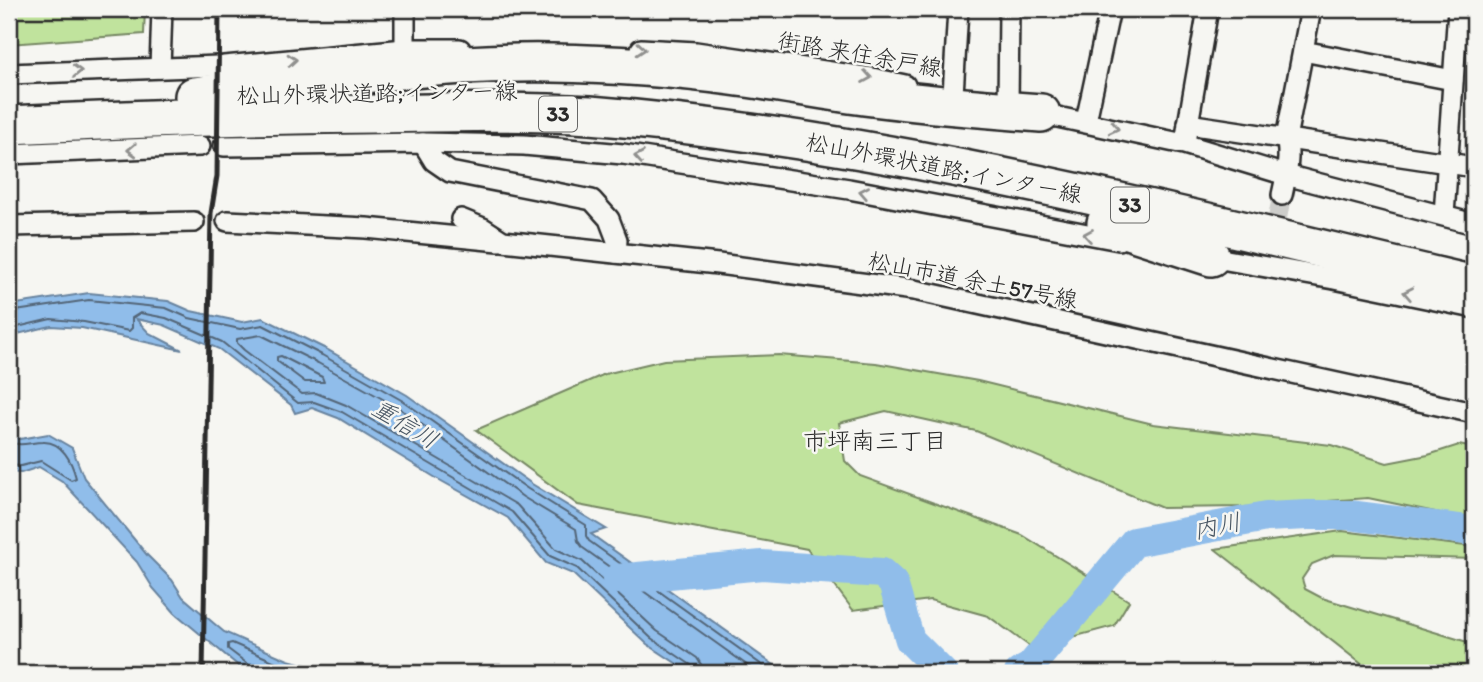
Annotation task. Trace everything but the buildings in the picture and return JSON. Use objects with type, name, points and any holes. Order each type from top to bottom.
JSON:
[{"type":"highway","points":[[194,96],[435,67],[551,63],[621,65],[729,75],[897,100],[1024,110]]},
{"type":"highway","name":"松山外環状道路;インター線","points":[[9,109],[194,96],[572,92],[630,100],[783,137]]},
{"type":"highway","name":"松山外環状道路;インター線","points":[[9,125],[202,116],[460,113],[587,115],[783,137],[1005,176],[1474,285]]},
{"type":"highway","points":[[333,114],[588,128],[702,143],[939,184],[1071,213],[1142,233],[1211,257]]},
{"type":"street","points":[[160,68],[162,9]]},
{"type":"street","points":[[405,9],[405,49]]},
{"type":"street","points":[[953,95],[958,9]]},
{"type":"street","points":[[1009,9],[1024,110]]},
{"type":"street","points":[[1086,121],[1111,9]]},
{"type":"street","points":[[1184,144],[1208,9]]},
{"type":"street","points":[[1282,195],[1286,175],[1286,138],[1311,9]]},
{"type":"street","points":[[1444,215],[1458,9]]},
{"type":"street","name":"街路 来住余戸線","points":[[9,74],[221,66],[405,49],[618,47],[696,52],[872,78],[1086,121],[1184,144],[1286,175],[1474,224]]},
{"type":"street","points":[[1303,51],[1453,80]]},
{"type":"street","points":[[1188,124],[1474,167]]},
{"type":"street","points":[[423,143],[434,162],[450,172],[592,200],[609,219],[617,240],[617,253]]},
{"type":"street","points":[[224,146],[423,143],[524,145],[637,156],[849,189],[1211,257],[1269,259],[1347,281],[1474,308]]},
{"type":"street","points":[[9,155],[200,146]]},
{"type":"street","name":"松山市道 余土57号線","points":[[461,219],[483,228],[503,241],[914,290],[1474,413]]},
{"type":"street","points":[[9,226],[194,222]]},
{"type":"street","points":[[227,222],[366,228],[503,241]]},
{"type":"green space","points":[[9,9],[145,9],[144,34],[9,44]]},
{"type":"green space","points":[[779,355],[876,363],[978,381],[1153,424],[1331,445],[1387,463],[1428,455],[1459,445],[1474,448],[1474,520],[1368,498],[1245,507],[1162,508],[976,431],[886,411],[839,423],[845,461],[860,476],[1022,535],[1129,601],[1114,626],[1032,648],[988,616],[930,600],[853,610],[807,549],[578,505],[476,430],[605,374],[664,360]]},
{"type":"green space","points":[[1342,531],[1474,547],[1474,559],[1334,555],[1312,564],[1302,579],[1305,589],[1322,598],[1474,644],[1474,673],[1373,673],[1215,549]]},
{"type":"water","name":"重信川","points":[[89,293],[168,301],[191,311],[242,322],[263,318],[326,349],[407,395],[532,484],[606,529],[591,534],[785,673],[691,673],[647,644],[573,574],[546,563],[508,518],[338,418],[312,408],[295,413],[291,405],[219,349],[164,325],[136,319],[149,333],[182,350],[82,328],[51,326],[9,336],[9,305]]},
{"type":"water","points":[[48,434],[72,448],[84,478],[147,555],[172,580],[183,597],[224,632],[288,660],[336,673],[247,673],[175,613],[153,588],[137,562],[62,481],[39,467],[21,473],[9,472],[9,435],[20,439]]},
{"type":"waterway","name":"内川","points":[[1019,673],[1030,667],[1134,542],[1266,517],[1308,515],[1349,515],[1474,531]]},
{"type":"waterway","name":"内川","points":[[617,579],[762,565],[882,573],[893,583],[910,640],[943,673]]},
{"type":"tunnel","points":[[1272,246],[1282,195]]},
{"type":"railway","points":[[203,673],[211,213],[217,176],[219,9]]},
{"type":"district","name":"市坪南三丁目","points":[[875,441]]}]
